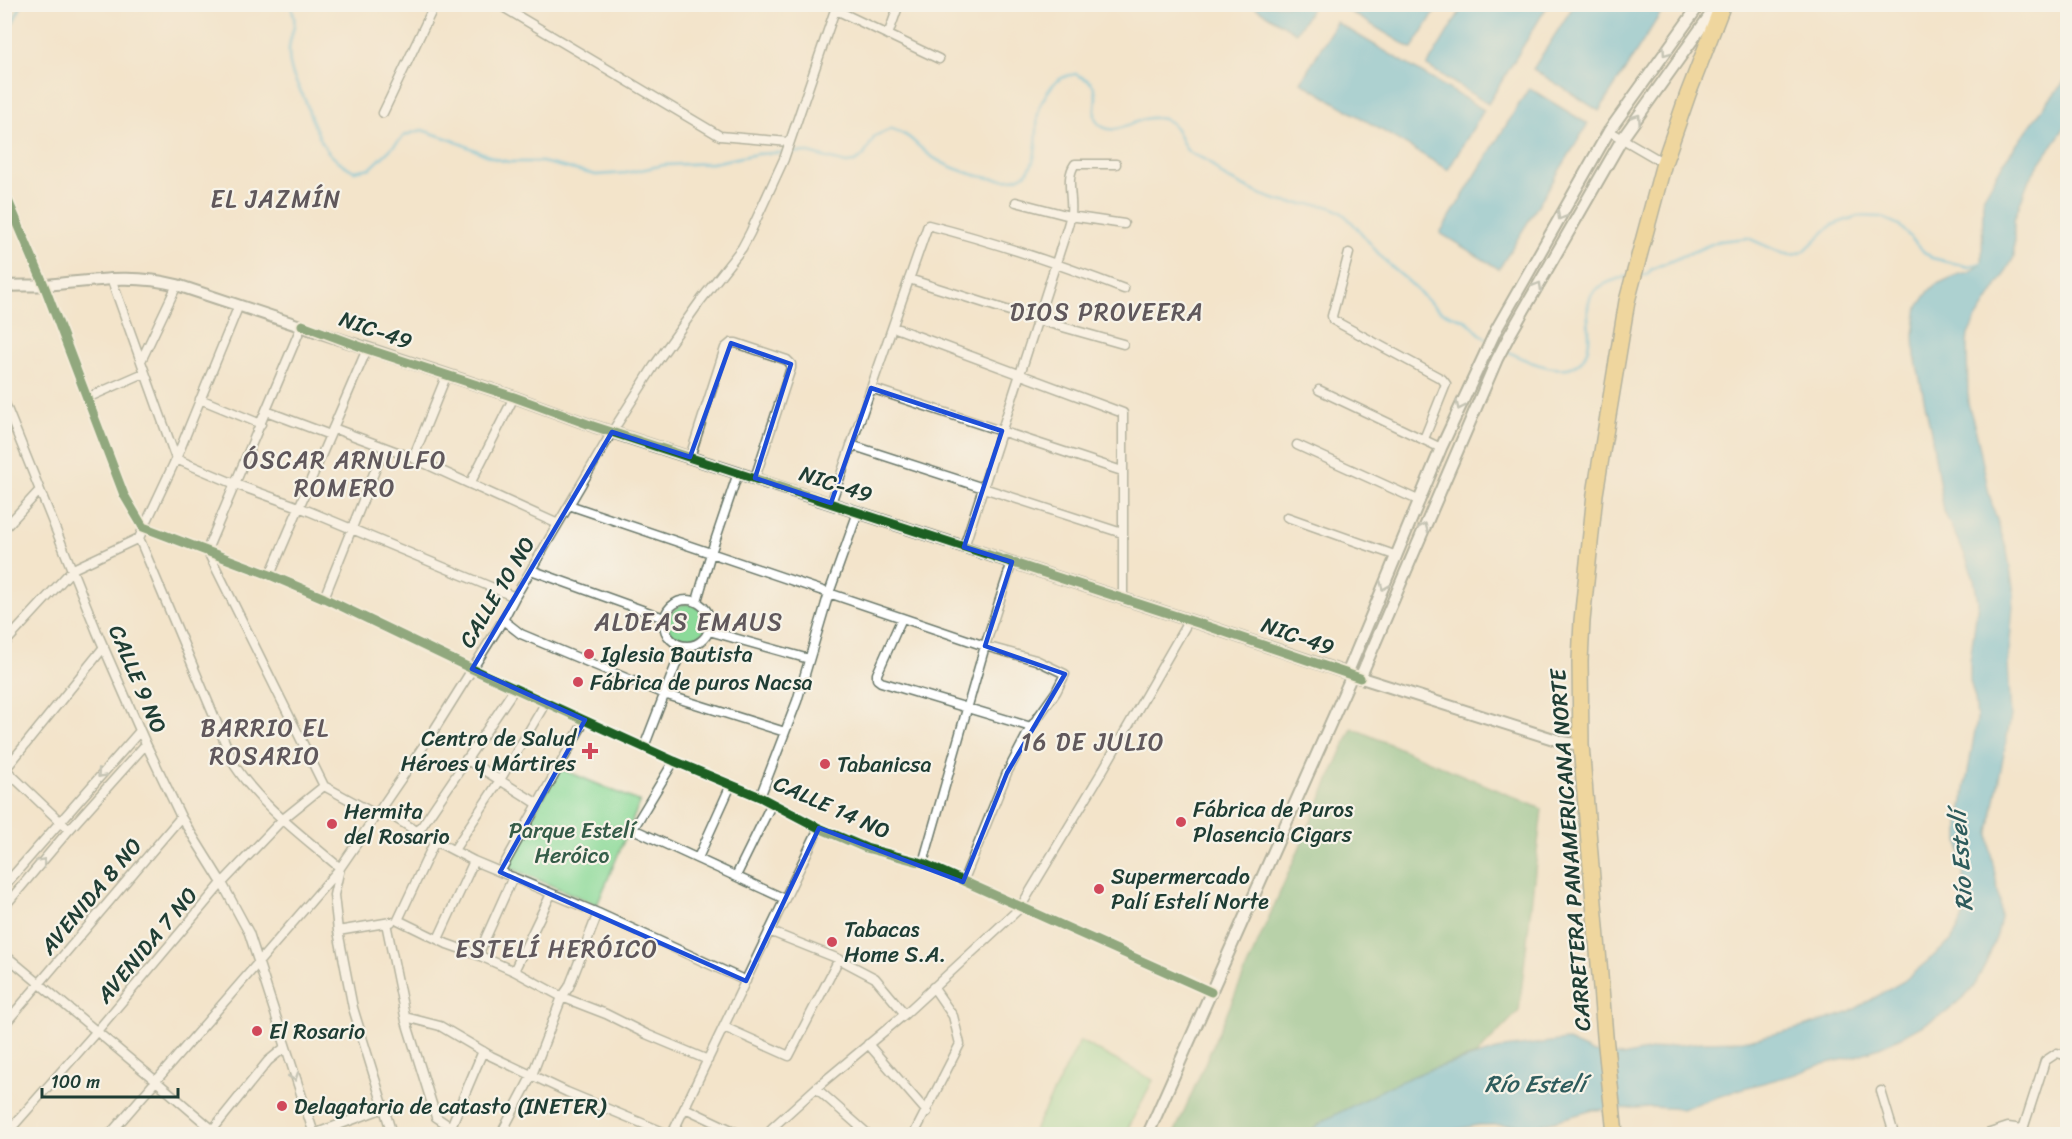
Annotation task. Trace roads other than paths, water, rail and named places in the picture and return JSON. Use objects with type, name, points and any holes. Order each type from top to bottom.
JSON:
[{"type":"highway","name":"CARRETERA PANAMERICANA NORTE","points":[[1615,1134],[1581,745],[1580,661],[1595,494],[1627,301],[1637,259],[1664,163],[1723,4]]},
{"type":"street","points":[[383,113],[435,4]]},
{"type":"street","points":[[498,4],[720,136],[788,145]]},
{"type":"street","points":[[888,35],[899,4]]},
{"type":"street","points":[[1353,676],[1397,556],[1441,448],[1496,330],[1609,131],[1700,4]]},
{"type":"street","points":[[1148,1134],[1497,359],[1622,139],[1718,4]]},
{"type":"street","points":[[836,7],[939,59]]},
{"type":"street","name":"CALLE 10 NO","points":[[392,1134],[353,1008],[338,931],[334,895],[340,868],[379,812],[503,620],[612,432],[700,300],[742,248],[784,159],[836,7]]},
{"type":"street","points":[[1609,131],[1664,163]]},
{"type":"street","points":[[964,547],[1057,264],[1070,216],[1072,166],[1075,164],[1116,164]]},
{"type":"street","points":[[4,191],[44,285],[124,495],[143,527]]},
{"type":"street","points":[[1016,202],[1070,216],[1124,224]]},
{"type":"street","points":[[831,503],[928,225],[984,240],[1124,289]]},
{"type":"street","points":[[1349,253],[1332,316],[1333,320],[1442,379],[1446,384],[1424,439]]},
{"type":"street","points":[[111,278],[176,459],[299,507],[515,597]]},
{"type":"street","name":"NIC-49","points":[[4,286],[44,285],[111,278],[162,281],[177,285],[302,325],[612,432],[1189,620],[1353,676],[1563,742],[1581,745]]},
{"type":"street","points":[[909,279],[1038,320],[1124,344]]},
{"type":"street","points":[[141,361],[177,285]]},
{"type":"street","points":[[110,1134],[340,868],[266,805],[235,766],[139,538],[176,459],[239,305]]},
{"type":"street","points":[[302,325],[207,550],[324,786],[474,861],[746,981]]},
{"type":"street","points":[[893,327],[1123,412],[1122,598]]},
{"type":"street","points":[[690,457],[725,348],[731,343],[787,360],[791,368],[755,478]]},
{"type":"street","points":[[270,575],[367,349]]},
{"type":"street","points":[[87,398],[144,373]]},
{"type":"street","points":[[413,458],[447,375]]},
{"type":"street","points":[[871,388],[1122,471]]},
{"type":"street","points":[[1319,390],[1455,456]]},
{"type":"street","points":[[470,484],[514,397]]},
{"type":"street","points":[[200,399],[261,424]]},
{"type":"street","name":"CALLE 9 NO","points":[[4,401],[39,491],[140,731],[181,817],[249,933],[314,1134]]},
{"type":"street","points":[[266,411],[413,458],[558,524]]},
{"type":"street","points":[[851,445],[1122,533]]},
{"type":"street","points":[[1297,445],[1420,501]]},
{"type":"street","points":[[324,598],[384,448]]},
{"type":"street","points":[[697,601],[738,473]]},
{"type":"street","points":[[4,530],[39,491]]},
{"type":"street","points":[[569,505],[985,646],[1036,660],[1065,674],[1031,728],[1007,773],[963,882]]},
{"type":"street","points":[[760,797],[785,732],[829,593],[858,512]]},
{"type":"street","points":[[1287,517],[1397,556]]},
{"type":"street","name":"CALLE 14 NO","points":[[143,527],[207,550],[324,598],[472,669],[674,761],[760,797],[819,828],[866,848],[922,863],[1210,992]]},
{"type":"street","points":[[4,644],[73,569],[139,538]]},
{"type":"street","points":[[922,863],[985,646],[1012,562]]},
{"type":"street","points":[[531,570],[664,618]]},
{"type":"street","points":[[686,599],[697,601],[703,605],[710,617],[709,631],[706,637],[696,645],[682,646],[668,636],[664,627],[664,618],[668,609],[676,602],[686,599]]},
{"type":"street","points":[[902,618],[877,674],[877,679],[1031,728]]},
{"type":"street","points":[[503,620],[521,634],[664,694],[785,732]]},
{"type":"street","points":[[770,1134],[772,1128],[816,1088],[905,1014],[1020,908],[1189,620]]},
{"type":"street","points":[[709,631],[809,659]]},
{"type":"street","points":[[644,747],[682,646]]},
{"type":"street","points":[[69,830],[5,769],[104,647]]},
{"type":"street","points":[[418,832],[515,688]]},
{"type":"street","points":[[454,850],[500,780],[546,702]]},
{"type":"street","points":[[500,872],[585,720]]},
{"type":"street","points":[[4,886],[140,731]]},
{"type":"street","points":[[4,907],[146,744]]},
{"type":"street","points":[[466,759],[538,804]]},
{"type":"street","points":[[674,761],[633,829],[785,899]]},
{"type":"street","points":[[698,858],[731,785]]},
{"type":"street","name":"AVENIDA 7 NO","points":[[6,1134],[98,1031],[222,884],[283,819],[324,786]]},
{"type":"street","points":[[736,876],[772,803]]},
{"type":"street","name":"AVENIDA 8 NO","points":[[4,1025],[181,817]]},
{"type":"street","points":[[406,1021],[410,1018],[440,1026],[483,1051],[532,1075],[670,1134],[685,1108],[819,828]]},
{"type":"street","points":[[398,920],[435,841]]},
{"type":"street","points":[[438,939],[474,861]]},
{"type":"street","points":[[478,955],[513,877]]},
{"type":"street","points":[[514,972],[551,894]]},
{"type":"street","points":[[501,1134],[532,1075],[562,997],[569,987],[598,914]]},
{"type":"street","points":[[338,931],[398,920],[478,955],[562,997],[606,1014],[708,1060]]},
{"type":"street","points":[[386,923],[406,1021],[436,1117],[462,1134]]},
{"type":"street","points":[[770,931],[839,959],[875,978],[905,1014]]},
{"type":"street","points":[[4,954],[98,1031],[211,1132],[268,1061],[285,1048]]},
{"type":"street","points":[[724,1027],[789,1056],[839,959]]},
{"type":"street","points":[[914,1134],[960,1044],[953,1016],[933,987]]},
{"type":"street","points":[[868,1044],[927,1112]]},
{"type":"street","points":[[450,1128],[483,1051]]},
{"type":"street","points":[[1987,1134],[2008,1127],[2026,1132],[2045,1061],[2057,1053],[2067,1056]]},
{"type":"street","points":[[816,1088],[868,1134]]},
{"type":"street","points":[[1881,1090],[1894,1134]]},
{"type":"street","points":[[314,1134],[384,1108]]},
{"type":"street","points":[[685,1108],[740,1134]]},
{"type":"water","points":[[1350,4],[1439,5],[1412,49],[1347,10]]},
{"type":"water","points":[[1251,5],[1314,5],[1296,33]]},
{"type":"water","points":[[1464,5],[1548,5],[1488,104],[1427,66]]},
{"type":"water","points":[[1574,5],[1666,5],[1599,111],[1533,69]]},
{"type":"water","points":[[1336,22],[1484,110],[1448,170],[1301,82]]},
{"type":"water","name":"Río Estelí","points":[[2067,78],[2067,124],[2029,179],[2014,220],[2014,257],[1974,322],[1967,344],[1968,403],[1990,498],[2007,551],[2014,593],[2008,665],[2011,716],[1989,832],[2001,918],[1986,963],[1973,988],[1947,1012],[1873,1050],[1682,1109],[1653,1107],[1593,1110],[1540,1125],[1478,1125],[1434,1134],[1306,1134],[1325,1120],[1390,1086],[1426,1071],[1504,1048],[1566,1040],[1594,1053],[1622,1056],[1702,1042],[1743,1041],[1800,1028],[1848,1013],[1904,981],[1951,941],[1965,912],[1966,890],[1959,824],[1977,719],[1970,681],[1970,660],[1978,602],[1974,579],[1965,555],[1944,512],[1931,432],[1915,356],[1914,334],[1918,307],[1929,291],[1935,285],[1969,272],[1982,264],[1983,198],[2004,162]]},
{"type":"water","points":[[1529,88],[1588,124],[1499,269],[1440,233]]},
{"type":"waterway","points":[[4,28],[13,22],[22,4]]},
{"type":"waterway","points":[[290,4],[294,23],[289,57],[294,77],[325,148],[354,171],[371,168],[405,135],[422,130],[496,159],[509,162],[542,162],[596,175],[626,173],[664,165],[712,163],[772,153],[805,152],[846,163],[855,162],[864,155],[875,136],[891,129],[908,137],[928,154],[956,169],[979,176],[1011,179],[1021,177],[1032,163],[1035,154],[1038,114],[1045,96],[1054,83],[1066,76],[1076,74],[1090,82],[1095,89],[1095,118],[1103,127],[1117,129],[1146,119],[1163,119],[1172,124],[1187,150],[1207,161],[1225,177],[1275,200],[1334,208],[1344,215],[1385,261],[1430,303],[1442,312],[1468,322],[1489,340]]},
{"type":"waterway","points":[[1639,275],[1646,275],[1652,269],[1719,241],[1748,238],[1784,254],[1793,255],[1804,251],[1832,225],[1858,216],[1881,217],[1899,225],[1932,258],[1969,267],[1984,262]]},
{"type":"waterway","points":[[1494,343],[1534,363],[1563,368],[1576,365],[1585,356],[1589,340],[1588,311],[1592,294],[1604,284],[1630,276]]},
{"type":"place","name":"Iglesia Bautista","points":[[589,654]]},
{"type":"place","name":"Fábrica de puros Nacsa","points":[[578,682]]},
{"type":"place","name":"Centro de Salud Héroes y Mártires","points":[[590,751]]},
{"type":"place","name":"Tabanicsa","points":[[825,764]]},
{"type":"place","name":"Fábrica de Puros Plasencia Cigars","points":[[1181,822]]},
{"type":"place","name":"Hermita del Rosario","points":[[332,824]]},
{"type":"place","name":"Supermercado Palí Estelí Norte","points":[[1099,889]]},
{"type":"place","name":"Tabacas Home S.A.","points":[[832,942]]},
{"type":"place","name":"El Rosario","points":[[257,1031]]},
{"type":"place","name":"Delagataria de catasto (INETER)","points":[[282,1106]]},
{"type":"district","name":"EL JAZMÍN","points":[[276,199]]},
{"type":"district","name":"DIOS PROVEERA","points":[[1107,312]]},
{"type":"district","name":"ÓSCAR ARNULFO ROMERO","points":[[345,474]]},
{"type":"district","name":"ALDEAS EMAUS","points":[[689,622]]},
{"type":"district","name":"BARRIO EL ROSARIO","points":[[265,742]]},
{"type":"district","name":"16 DE JULIO","points":[[1093,742]]},
{"type":"district","name":"ESTELÍ HERÓICO","points":[[557,949]]},
{"type":"park label","name":"Parque Estelí Heróico","points":[[572,842]]}]
